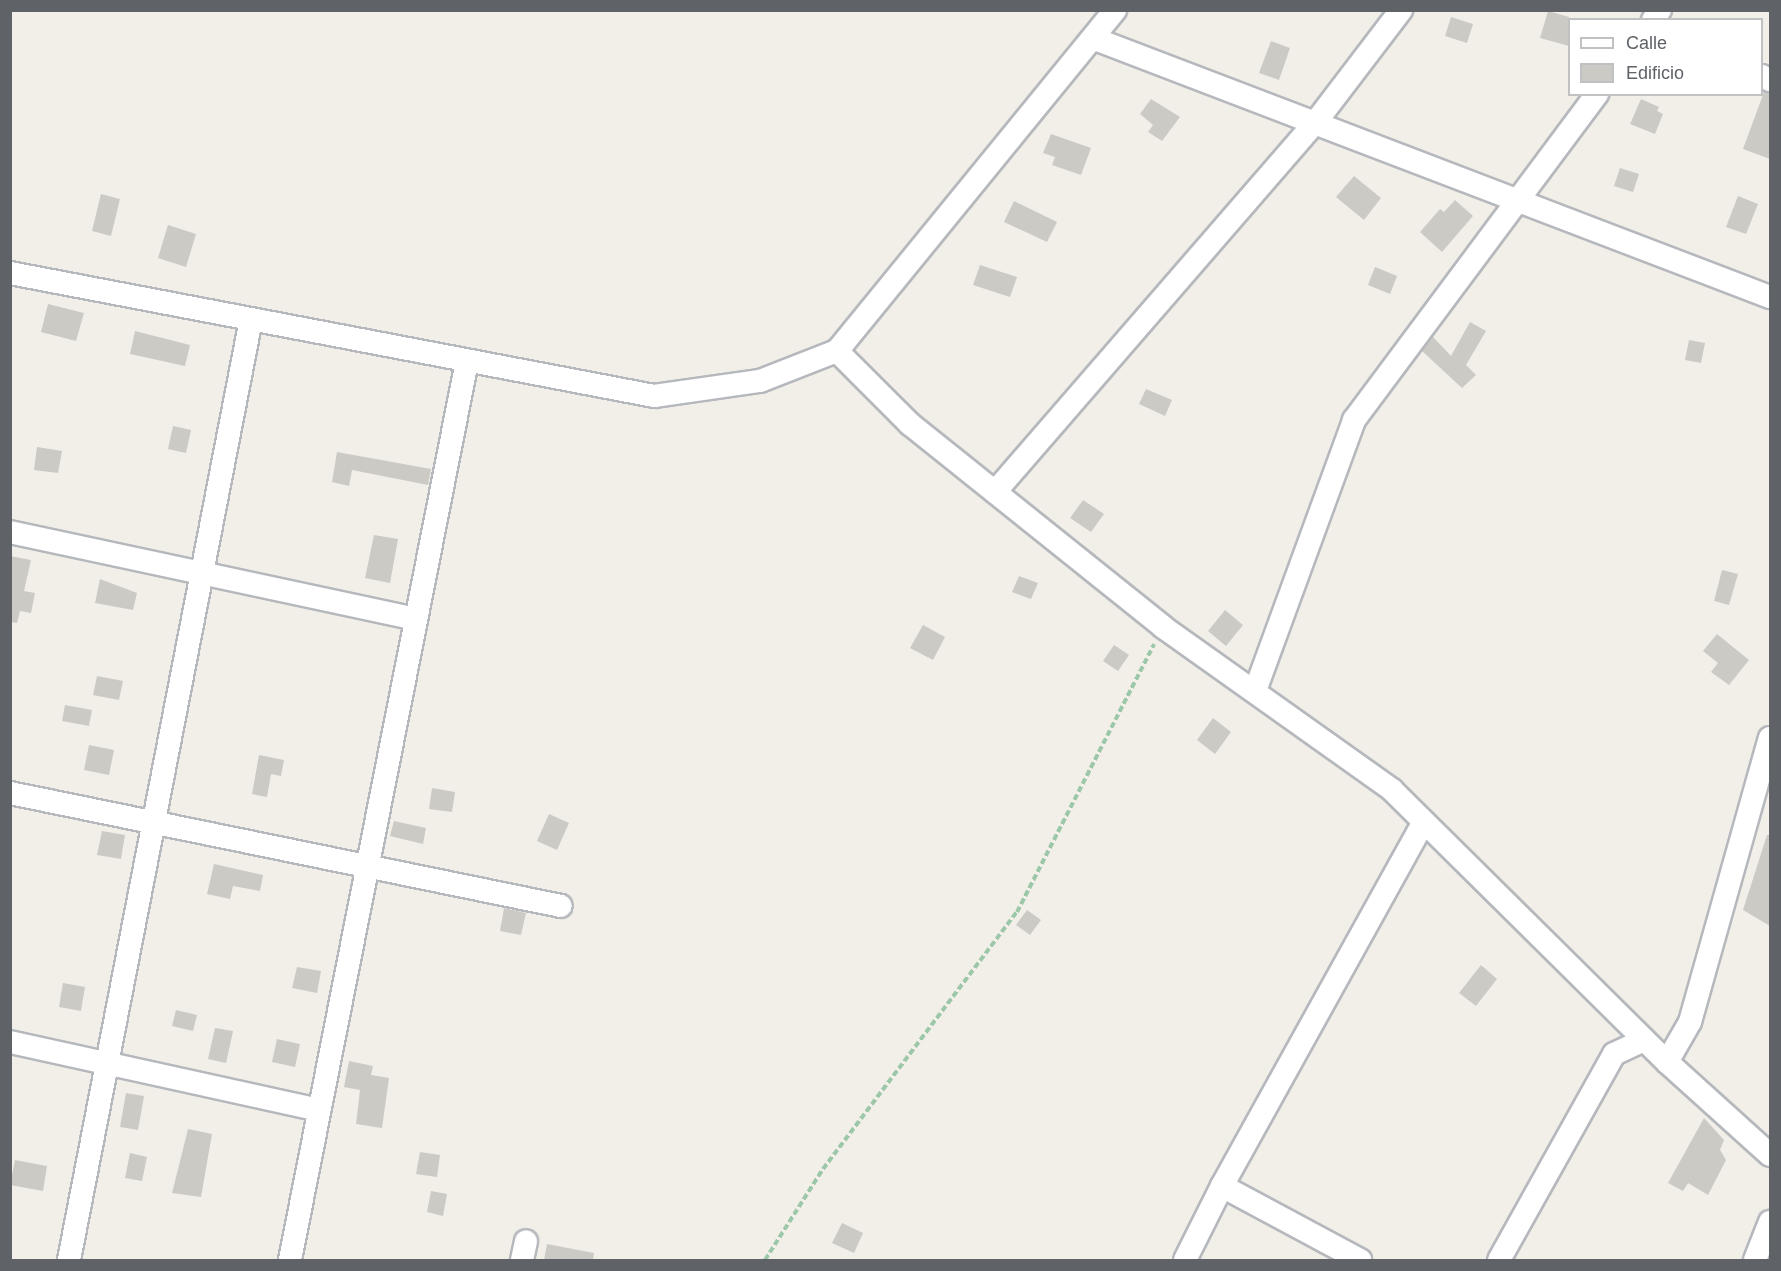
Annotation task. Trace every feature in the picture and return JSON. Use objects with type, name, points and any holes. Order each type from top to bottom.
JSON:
[{"type":"street","points":[[10,273],[654,396],[760,381],[837,351],[1095,39],[1115,10]]},
{"type":"street","points":[[995,492],[1315,123],[1401,10]]},
{"type":"street","points":[[1095,39],[1770,297]]},
{"type":"street","points":[[1255,691],[1354,420],[1596,96]]},
{"type":"street","points":[[69,1260],[251,319]]},
{"type":"street","points":[[837,351],[910,424],[1163,627],[1392,790],[1644,1040],[1770,1155]]},
{"type":"street","points":[[290,1260],[467,361]]},
{"type":"street","points":[[10,532],[416,619]]},
{"type":"street","points":[[1667,1062],[1690,1022],[1764,797],[1770,738]]},
{"type":"street","points":[[10,793],[154,820],[561,906]]},
{"type":"street","points":[[1185,1260],[1222,1185],[1424,822]]},
{"type":"street","points":[[1499,1260],[1614,1054],[1644,1040]]},
{"type":"street","points":[[10,1042],[319,1110]]},
{"type":"street","points":[[1222,1185],[1360,1260]]},
{"type":"street","points":[[1755,1260],[1770,1222]]},
{"type":"path","points":[[765,1260],[823,1169],[1017,912],[1163,627]]},
{"type":"building","points":[[1548,11],[1569,17],[1568,46],[1540,38]]},
{"type":"building","points":[[1451,17],[1473,24],[1467,43],[1445,36]]},
{"type":"building","points":[[1271,41],[1290,48],[1279,80],[1259,73]]},
{"type":"building","points":[[1764,92],[1770,93],[1770,159],[1743,149]]},
{"type":"building","points":[[1151,99],[1180,117],[1162,141],[1148,132],[1153,125],[1140,114]]},
{"type":"building","points":[[1641,99],[1659,107],[1657,111],[1663,114],[1655,134],[1630,124]]},
{"type":"building","points":[[1051,134],[1091,148],[1081,175],[1052,165],[1055,157],[1043,153]]},
{"type":"building","points":[[1620,168],[1639,174],[1633,192],[1614,186]]},
{"type":"building","points":[[1354,176],[1381,198],[1364,220],[1336,197]]},
{"type":"building","points":[[101,194],[120,199],[111,236],[92,231]]},
{"type":"building","points":[[1738,196],[1758,204],[1746,234],[1726,227]]},
{"type":"building","points":[[1455,200],[1473,216],[1442,252],[1420,232],[1440,209],[1444,212]]},
{"type":"building","points":[[1014,201],[1057,222],[1047,242],[1004,222]]},
{"type":"building","points":[[168,225],[196,234],[186,267],[158,258]]},
{"type":"building","points":[[980,265],[1017,277],[1010,297],[973,285]]},
{"type":"building","points":[[1375,267],[1397,276],[1390,294],[1368,285]]},
{"type":"building","points":[[48,304],[84,313],[76,341],[41,332]]},
{"type":"building","points":[[1470,322],[1486,331],[1466,365],[1476,375],[1462,388],[1422,351],[1433,337],[1451,356]]},
{"type":"building","points":[[135,331],[190,345],[185,366],[130,354]]},
{"type":"building","points":[[1689,340],[1705,343],[1701,363],[1685,360]]},
{"type":"building","points":[[1146,389],[1172,400],[1165,416],[1139,404]]},
{"type":"building","points":[[173,426],[191,430],[186,453],[168,449]]},
{"type":"building","points":[[37,447],[62,451],[58,473],[34,470]]},
{"type":"building","points":[[337,452],[431,469],[428,485],[352,470],[349,486],[332,482]]},
{"type":"building","points":[[1083,500],[1104,514],[1091,532],[1070,518]]},
{"type":"building","points":[[374,535],[398,539],[390,583],[365,578]]},
{"type":"building","points":[[10,556],[31,560],[24,591],[35,593],[31,613],[20,611],[17,623],[10,622]]},
{"type":"building","points":[[1722,570],[1738,574],[1729,605],[1714,601]]},
{"type":"building","points":[[1019,576],[1038,583],[1031,599],[1012,592]]},
{"type":"building","points":[[100,579],[137,593],[133,610],[95,603]]},
{"type":"building","points":[[1225,610],[1243,625],[1226,646],[1208,631]]},
{"type":"building","points":[[923,625],[945,637],[933,660],[910,648]]},
{"type":"building","points":[[1717,634],[1749,660],[1729,685],[1711,672],[1718,663],[1703,651]]},
{"type":"building","points":[[1114,645],[1129,655],[1118,671],[1103,661]]},
{"type":"building","points":[[97,676],[123,681],[119,700],[93,695]]},
{"type":"building","points":[[65,705],[92,710],[89,726],[62,721]]},
{"type":"building","points":[[1213,718],[1231,732],[1215,754],[1197,740]]},
{"type":"building","points":[[89,745],[114,750],[109,775],[84,770]]},
{"type":"building","points":[[259,755],[284,760],[281,776],[271,774],[267,797],[252,794]]},
{"type":"building","points":[[432,788],[455,792],[452,812],[429,809]]},
{"type":"building","points":[[549,814],[569,823],[557,850],[537,841]]},
{"type":"building","points":[[394,821],[426,828],[423,844],[390,836]]},
{"type":"building","points":[[102,831],[125,835],[121,859],[97,855]]},
{"type":"building","points":[[1767,835],[1770,835],[1770,926],[1743,910]]},
{"type":"building","points":[[214,864],[263,875],[260,891],[233,886],[230,899],[207,894]]},
{"type":"building","points":[[504,908],[526,913],[521,935],[500,931]]},
{"type":"building","points":[[1027,910],[1041,920],[1030,935],[1016,925]]},
{"type":"building","points":[[1481,965],[1497,979],[1476,1006],[1459,993]]},
{"type":"building","points":[[297,967],[321,971],[317,993],[292,988]]},
{"type":"building","points":[[63,983],[85,987],[81,1011],[59,1007]]},
{"type":"building","points":[[176,1010],[197,1015],[193,1031],[172,1026]]},
{"type":"building","points":[[215,1028],[233,1031],[226,1063],[208,1059]]},
{"type":"building","points":[[277,1039],[300,1044],[295,1067],[272,1062]]},
{"type":"building","points":[[349,1061],[373,1066],[371,1075],[389,1078],[382,1128],[356,1124],[360,1090],[344,1087]]},
{"type":"building","points":[[126,1093],[144,1096],[138,1130],[120,1127]]},
{"type":"building","points":[[1704,1118],[1724,1140],[1720,1150],[1726,1160],[1708,1195],[1688,1183],[1683,1191],[1668,1183]]},
{"type":"building","points":[[188,1129],[212,1134],[201,1197],[172,1193]]},
{"type":"building","points":[[420,1152],[440,1155],[437,1177],[416,1174]]},
{"type":"building","points":[[130,1153],[147,1157],[142,1181],[125,1178]]},
{"type":"building","points":[[15,1160],[47,1166],[43,1191],[10,1185]]},
{"type":"building","points":[[431,1191],[447,1194],[443,1216],[427,1212]]},
{"type":"building","points":[[842,1223],[863,1233],[854,1253],[832,1243]]},
{"type":"building","points":[[547,1244],[594,1253],[593,1260],[544,1260]]}]
